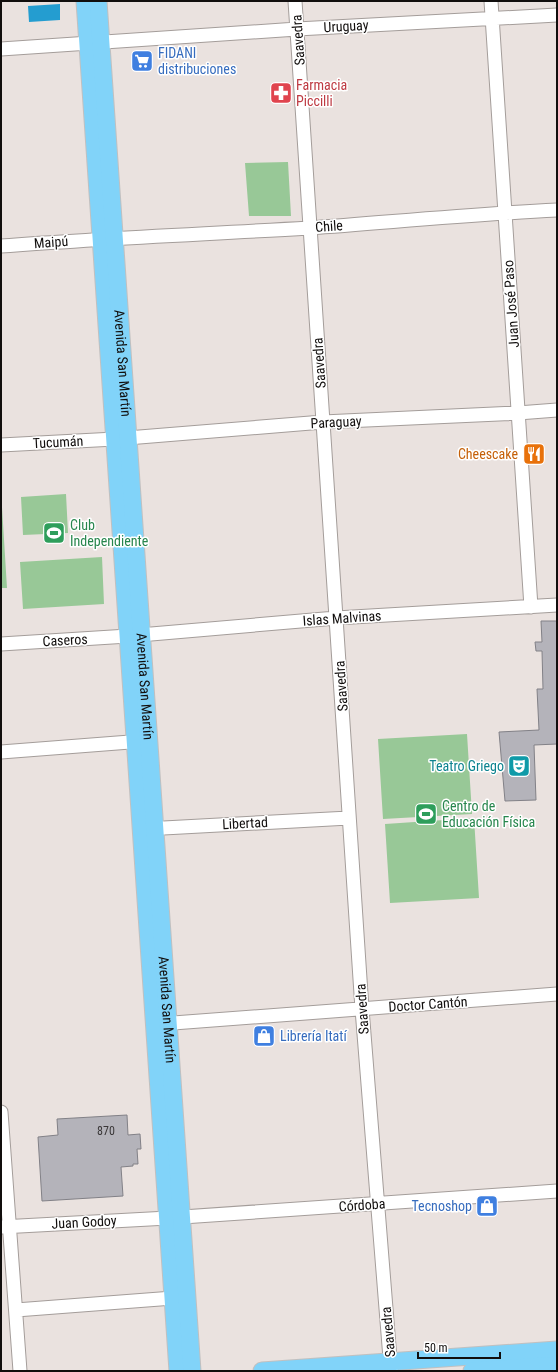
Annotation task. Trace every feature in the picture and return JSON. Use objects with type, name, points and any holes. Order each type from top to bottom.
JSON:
[{"type":"main road","name":"Avenida San Martín","points":[[85,1],[95,43]]},
{"type":"main road","name":"Avenida San Martín","points":[[98,1],[95,43],[161,1024],[175,1217],[192,1371]]},
{"type":"main road","name":"Avenida San Martín","points":[[175,1217],[173,1298],[178,1371]]},
{"type":"main road","points":[[262,1371],[390,1366],[557,1350]]},
{"type":"main road","points":[[472,1371],[504,1370],[557,1365]]},
{"type":"street","name":"Saavedra","points":[[295,1],[362,1009],[390,1366]]},
{"type":"street","name":"Juan José Paso","points":[[491,1],[531,607]]},
{"type":"street","name":"Uruguay","points":[[1,49],[297,29],[557,14]]},
{"type":"street","name":"Chile","points":[[108,238],[310,228],[505,212],[557,210]]},
{"type":"street","name":"Maipú","points":[[1,246],[108,238]]},
{"type":"street","name":"Paraguay","points":[[122,439],[323,422],[557,410]]},
{"type":"street","name":"Tucumán","points":[[1,445],[122,439]]},
{"type":"street","name":"Islas Malvinas","points":[[135,636],[336,618],[557,605]]},
{"type":"street","name":"Caseros","points":[[1,644],[135,636]]},
{"type":"street","points":[[1,752],[142,741]]},
{"type":"street","name":"Libertad","points":[[148,828],[350,818]]},
{"type":"street","name":"Doctor Cantón","points":[[161,1024],[362,1009],[557,997]]},
{"type":"street","points":[[1,1112],[5,1227],[16,1310],[20,1371]]},
{"type":"street","name":"Córdoba","points":[[175,1217],[557,1191]]},
{"type":"street","name":"Juan Godoy","points":[[5,1227],[175,1217]]},
{"type":"street","points":[[16,1310],[173,1298]]},
{"type":"green space","points":[[288,162],[291,216],[249,216],[245,163]]},
{"type":"green space","points":[[1,491],[7,588],[1,588]]},
{"type":"green space","points":[[66,494],[68,533],[23,535],[21,497]]},
{"type":"green space","points":[[102,557],[104,604],[23,609],[20,562]]},
{"type":"green space","points":[[467,734],[472,814],[383,819],[378,739]]},
{"type":"green space","points":[[474,818],[479,898],[390,903],[385,824]]},
{"type":"water","points":[[60,4],[60,20],[29,22],[28,6]]},
{"type":"building","points":[[541,621],[557,621],[557,744],[534,745],[536,800],[505,801],[499,732],[539,730],[537,689],[543,689],[542,651],[536,651],[535,642],[542,642]]},
{"type":"building","points":[[127,1115],[128,1135],[140,1134],[141,1149],[137,1149],[138,1164],[121,1167],[123,1196],[42,1201],[38,1137],[58,1135],[57,1119]]},
{"type":"place","name":"FIDANI distribuciones","points":[[142,61]]},
{"type":"place","name":"Farmacia Piccilli","points":[[281,93]]},
{"type":"place","name":"Cheescake","points":[[534,454]]},
{"type":"place","name":"Club Independiente","points":[[54,533]]},
{"type":"place","name":"Teatro Griego","points":[[519,766]]},
{"type":"place","name":"Centro de Educación Física","points":[[426,814]]},
{"type":"place","name":"Librería Itatí","points":[[264,1036]]},
{"type":"place","name":"Tecnoshop","points":[[487,1206]]}]
